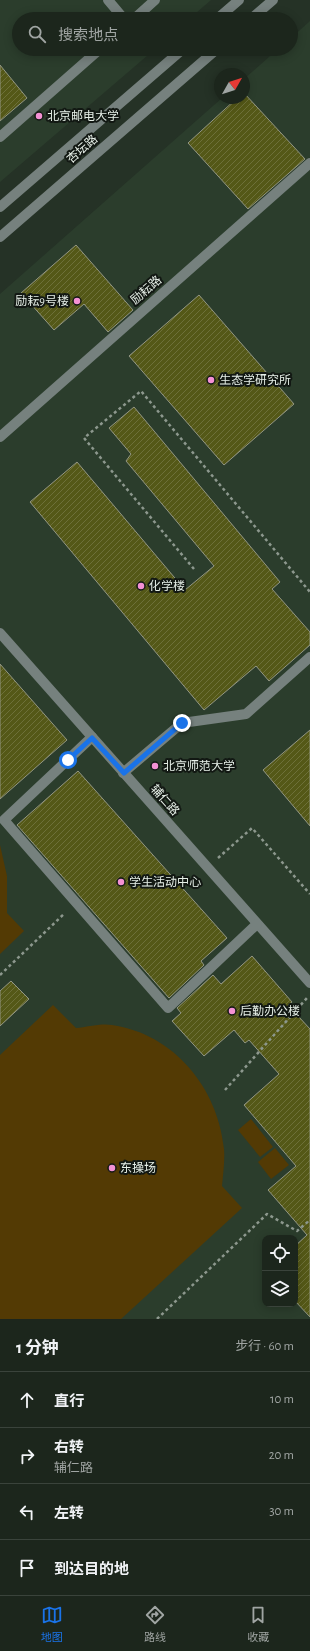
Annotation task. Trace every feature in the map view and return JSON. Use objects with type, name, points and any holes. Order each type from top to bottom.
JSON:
[{"type":"street","points":[[108,0],[118,12]]},
{"type":"street","points":[[142,12],[155,0]]},
{"type":"street","points":[[226,12],[240,0]]},
{"type":"street","points":[[259,12],[273,0]]},
{"type":"street","points":[[0,137],[92,56]]},
{"type":"street","name":"杏坛路","points":[[0,207],[175,56]]},
{"type":"street","name":"杏坛路","points":[[0,237],[209,56]]},
{"type":"street","name":"励耘路","points":[[0,437],[310,163]]},
{"type":"street","name":"辅仁路","points":[[0,634],[310,984]]},
{"type":"street","points":[[124,773],[182,723],[246,714],[310,657]]},
{"type":"street","points":[[92,738],[4,820],[168,1008],[257,924]]},
{"type":"path","points":[[194,569],[84,438],[140,391],[310,592]]},
{"type":"path","points":[[208,868],[252,828],[310,894]]},
{"type":"path","points":[[0,974],[76,903]]},
{"type":"path","points":[[226,1090],[310,994]]},
{"type":"path","points":[[157,1319],[267,1214],[298,1231],[310,1220]]},
{"type":"shaded area","name":"北京邮电大学","points":[[0,0],[211,0],[197,12],[12,12],[12,56],[147,56],[0,182]]},
{"type":"shaded area","name":"北京师范大学","points":[[310,21],[310,1319],[0,1319],[0,294],[215,104],[250,104],[250,74],[270,56],[298,56],[298,32]]},
{"type":"shaded area","points":[[0,845],[7,876],[7,913],[24,931],[0,954]]},
{"type":"shaded area","name":"东操场","points":[[53,1005],[76,1028],[112,1025],[134,1030],[155,1040],[173,1052],[189,1068],[202,1085],[213,1105],[220,1127],[224,1149],[222,1186],[242,1208],[121,1319],[0,1319],[0,1055]]},
{"type":"shaded area","points":[[251,1119],[273,1147],[260,1157],[238,1130]]},
{"type":"shaded area","points":[[275,1148],[289,1165],[271,1179],[258,1162]]},
{"type":"building","points":[[0,65],[27,98],[0,121]]},
{"type":"building","points":[[250,99],[305,159],[248,209],[188,143],[230,104],[250,104]]},
{"type":"building","name":"励耘9号楼","points":[[76,245],[133,310],[108,332],[84,304],[54,330],[21,293]]},
{"type":"building","name":"生态学研究所","points":[[199,295],[294,404],[224,465],[129,356]]},
{"type":"building","points":[[134,407],[280,582],[272,589],[310,632],[310,645],[269,681],[256,666],[204,710],[30,502],[77,462],[185,590],[214,566],[126,461],[131,454],[109,428]]},
{"type":"building","points":[[0,664],[67,740],[0,799]]},
{"type":"building","points":[[310,730],[310,826],[263,770]]},
{"type":"building","name":"学生活动中心","points":[[78,771],[227,938],[201,961],[204,965],[169,998],[17,825]]},
{"type":"building","points":[[252,956],[292,1002],[288,1005],[310,1029],[310,1317],[298,1304],[298,1243],[307,1235],[268,1190],[296,1166],[244,1105],[279,1074],[249,1040],[245,1043],[234,1030],[204,1056],[172,1021],[181,1013],[177,1008],[213,975],[221,984]]},
{"type":"building","points":[[11,981],[29,999],[0,1026],[0,991]]},
{"type":"place","name":"北京邮电大学","points":[[39,116]]},
{"type":"place","name":"励耘9号楼","points":[[77,301]]},
{"type":"place","name":"生态学研究所","points":[[211,380]]},
{"type":"place","name":"化学楼","points":[[141,586]]},
{"type":"place","name":"北京师范大学","points":[[155,766]]},
{"type":"place","name":"学生活动中心","points":[[121,882]]},
{"type":"place","name":"后勤办公楼","points":[[232,1011]]},
{"type":"place","name":"东操场","points":[[112,1168]]},
{"type":"route","points":[[68,760],[92,738],[124,773],[182,723]]}]
